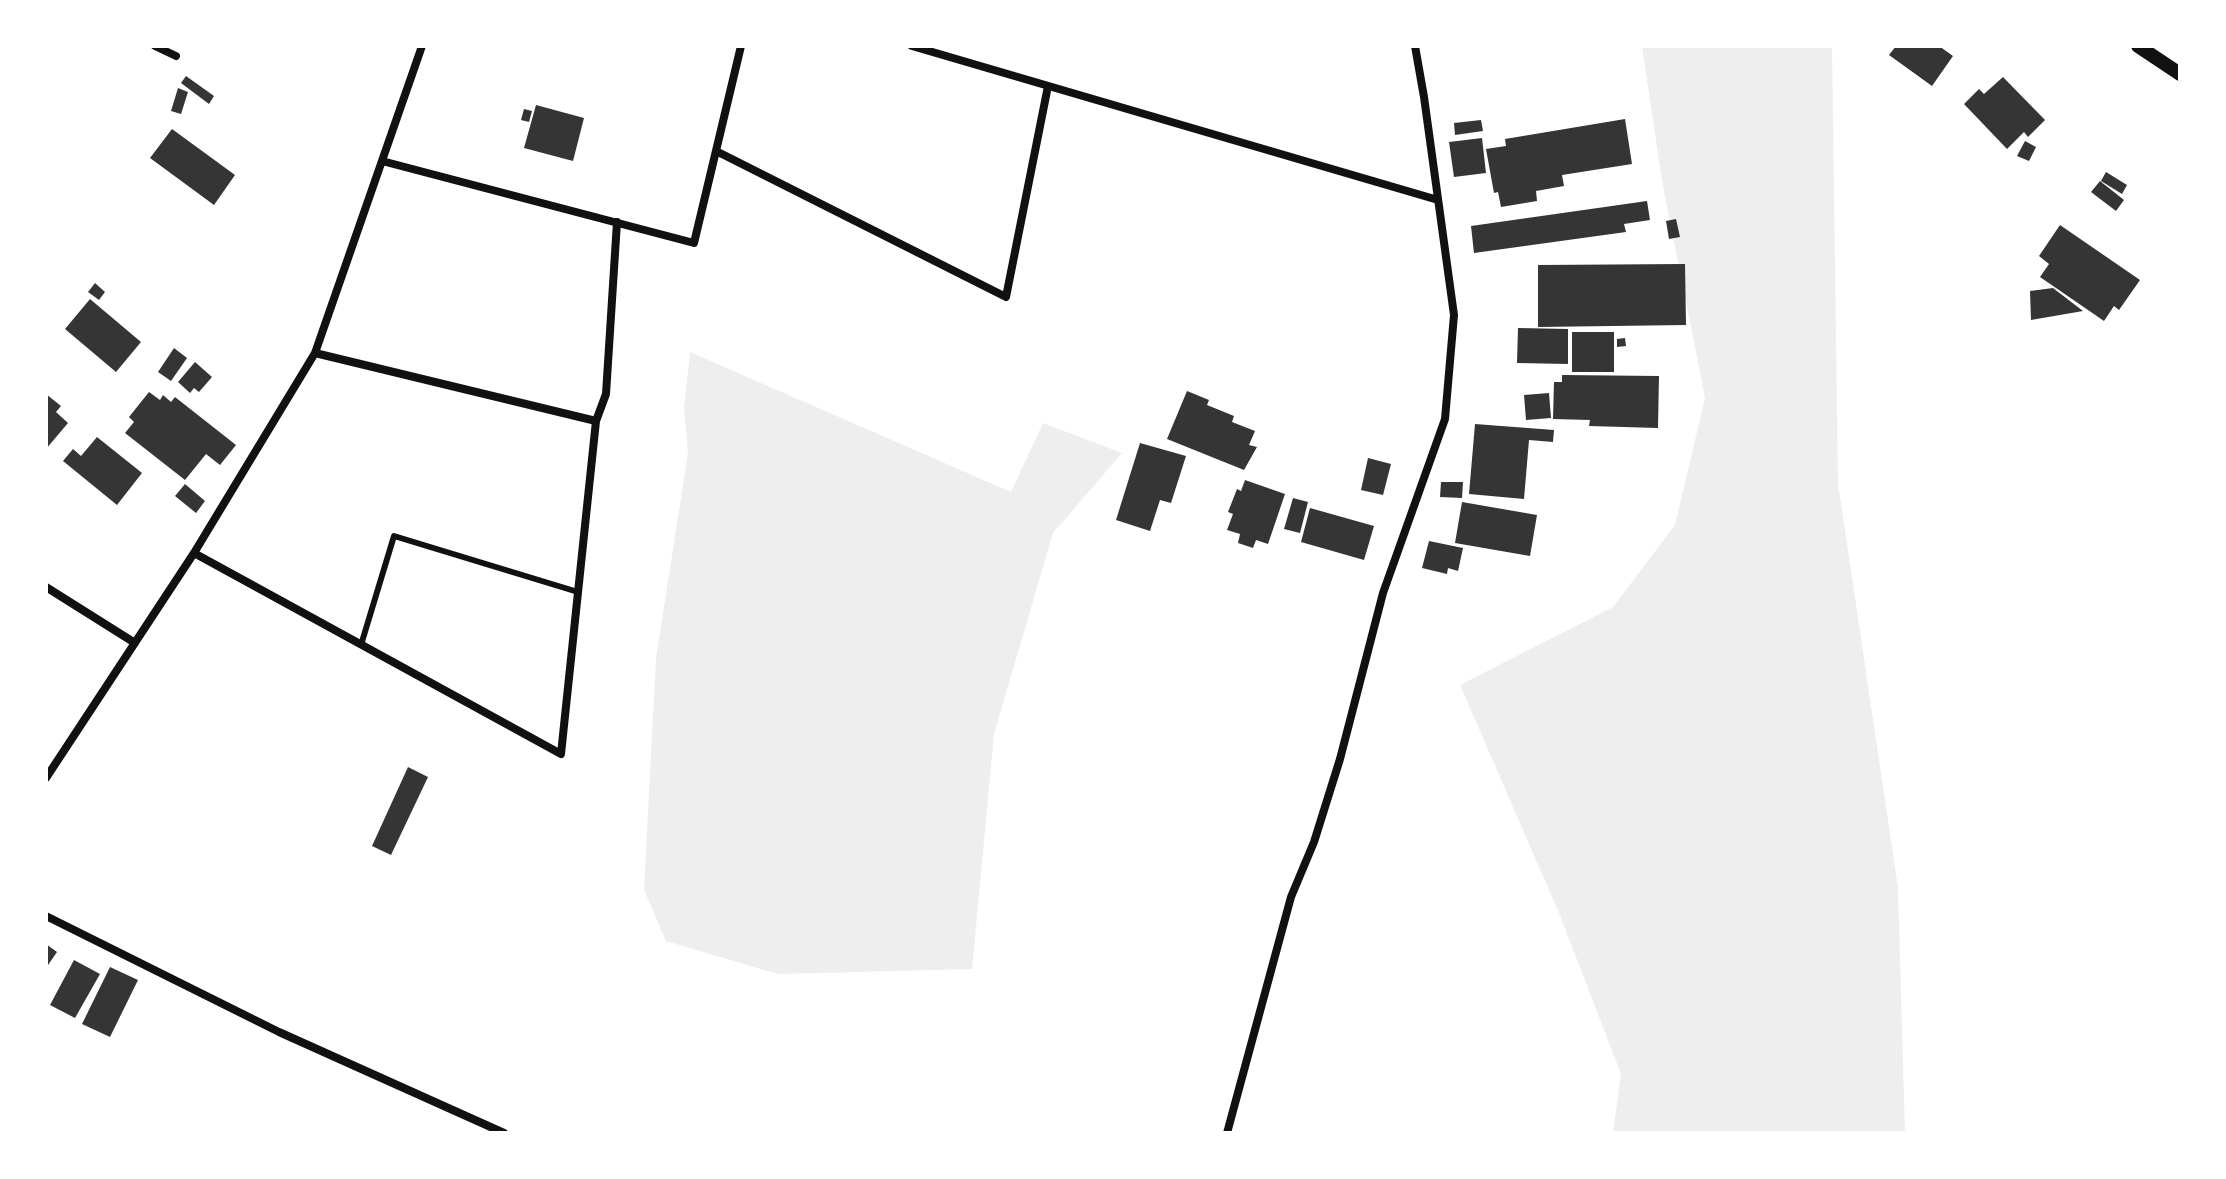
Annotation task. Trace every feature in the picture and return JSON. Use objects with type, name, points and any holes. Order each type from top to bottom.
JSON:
[{"type":"street","points":[[155,46],[176,56]]},
{"type":"street","points":[[46,778],[194,553],[315,353],[422,46]]},
{"type":"street","points":[[382,161],[694,243],[741,46]]},
{"type":"street","points":[[915,46],[1438,200]]},
{"type":"street","points":[[1227,1133],[1291,897],[1314,842],[1340,759],[1383,593],[1445,419],[1454,315],[1415,46]]},
{"type":"street","points":[[2138,46],[2180,74]]},
{"type":"street","points":[[716,151],[1006,297],[1048,86]]},
{"type":"street","points":[[194,553],[561,754],[596,421],[606,394],[617,222]]},
{"type":"street","points":[[315,353],[596,421]]},
{"type":"street","points":[[46,587],[135,643]]},
{"type":"street","points":[[46,916],[279,1032],[504,1133]]},
{"type":"lane","points":[[361,645],[394,536],[578,592]]},
{"type":"shaded area","points":[[1642,46],[1832,46],[1838,483],[1898,888],[1905,1133],[1613,1133],[1621,1074],[1559,913],[1460,685],[1613,607],[1675,525],[1705,398],[1662,181]]},
{"type":"shaded area","points":[[690,352],[1011,492],[1043,423],[1122,453],[1053,533],[994,734],[972,969],[778,974],[666,941],[644,890],[656,658],[688,453],[684,408]]},
{"type":"building","points":[[1896,46],[1939,46],[1953,56],[1932,86],[1889,55]]},
{"type":"building","points":[[186,76],[214,96],[209,104],[181,83]]},
{"type":"building","points":[[2003,77],[2045,120],[2028,137],[2024,132],[2007,149],[1964,104],[1979,89],[1984,94]]},
{"type":"building","points":[[178,88],[188,92],[181,114],[171,111]]},
{"type":"building","points":[[536,105],[584,118],[573,161],[524,148]]},
{"type":"building","points":[[524,109],[532,111],[529,122],[521,120]]},
{"type":"building","points":[[1625,119],[1632,164],[1562,175],[1564,186],[1536,191],[1537,201],[1501,207],[1498,192],[1494,193],[1486,149],[1506,146],[1505,139]]},
{"type":"building","points":[[1481,120],[1483,131],[1455,135],[1454,123]]},
{"type":"building","points":[[172,129],[235,175],[214,205],[150,158]]},
{"type":"building","points":[[1482,138],[1486,173],[1454,177],[1449,142]]},
{"type":"building","points":[[2025,141],[2036,147],[2029,161],[2017,156]]},
{"type":"building","points":[[2106,172],[2127,185],[2122,194],[2101,181]]},
{"type":"building","points":[[2100,181],[2124,200],[2116,211],[2091,192]]},
{"type":"building","points":[[1647,201],[1650,220],[1624,224],[1626,232],[1474,253],[1471,226]]},
{"type":"building","points":[[1676,219],[1680,237],[1669,239],[1666,221]]},
{"type":"building","points":[[2060,225],[2140,280],[2119,310],[2114,306],[2104,321],[2040,277],[2049,264],[2039,256]]},
{"type":"building","points":[[1685,264],[1686,325],[1538,327],[1538,265]]},
{"type":"building","points":[[95,283],[105,292],[99,300],[88,292]]},
{"type":"building","points":[[2053,288],[2083,311],[2031,320],[2030,291]]},
{"type":"building","points":[[90,299],[141,342],[116,372],[65,329]]},
{"type":"building","points":[[1518,328],[1568,329],[1568,364],[1517,363]]},
{"type":"building","points":[[1572,332],[1614,332],[1614,372],[1572,372]]},
{"type":"building","points":[[1625,338],[1626,346],[1617,347],[1617,339]]},
{"type":"building","points":[[174,348],[187,358],[171,381],[158,372]]},
{"type":"building","points":[[195,362],[212,377],[199,392],[194,388],[190,393],[178,382]]},
{"type":"building","points":[[1562,375],[1659,376],[1658,428],[1589,426],[1590,420],[1553,419],[1554,382],[1562,382]]},
{"type":"building","points":[[1187,391],[1209,400],[1207,405],[1234,416],[1232,422],[1255,431],[1249,445],[1257,447],[1244,470],[1167,439]]},
{"type":"building","points":[[149,392],[160,400],[163,395],[171,402],[175,397],[236,445],[220,465],[206,454],[185,480],[125,433],[134,422],[129,417]]},
{"type":"building","points":[[1549,393],[1551,418],[1526,420],[1524,395]]},
{"type":"building","points":[[46,394],[61,406],[56,412],[68,423],[46,449]]},
{"type":"building","points":[[1475,424],[1554,430],[1553,442],[1529,440],[1524,499],[1469,494]]},
{"type":"building","points":[[97,437],[142,473],[117,505],[63,461],[73,449],[81,456]]},
{"type":"building","points":[[1140,443],[1186,456],[1171,503],[1160,500],[1150,531],[1116,520]]},
{"type":"building","points":[[1368,458],[1391,464],[1383,495],[1361,490]]},
{"type":"building","points":[[1245,480],[1285,494],[1268,544],[1256,540],[1253,548],[1238,543],[1240,534],[1227,530],[1233,514],[1228,512],[1237,489],[1241,491]]},
{"type":"building","points":[[1441,482],[1463,482],[1462,498],[1440,497]]},
{"type":"building","points":[[185,484],[205,501],[196,513],[175,496]]},
{"type":"building","points":[[1293,498],[1308,502],[1300,533],[1284,529]]},
{"type":"building","points":[[1462,502],[1537,515],[1530,556],[1455,543]]},
{"type":"building","points":[[1310,508],[1374,526],[1364,560],[1301,542]]},
{"type":"building","points":[[1429,541],[1463,548],[1458,571],[1448,568],[1447,574],[1422,568]]},
{"type":"building","points":[[408,767],[428,777],[391,855],[372,846]]},
{"type":"building","points":[[46,944],[57,952],[46,968]]},
{"type":"building","points":[[74,960],[100,974],[75,1018],[50,1005]]},
{"type":"building","points":[[110,967],[138,980],[110,1037],[82,1024]]}]
